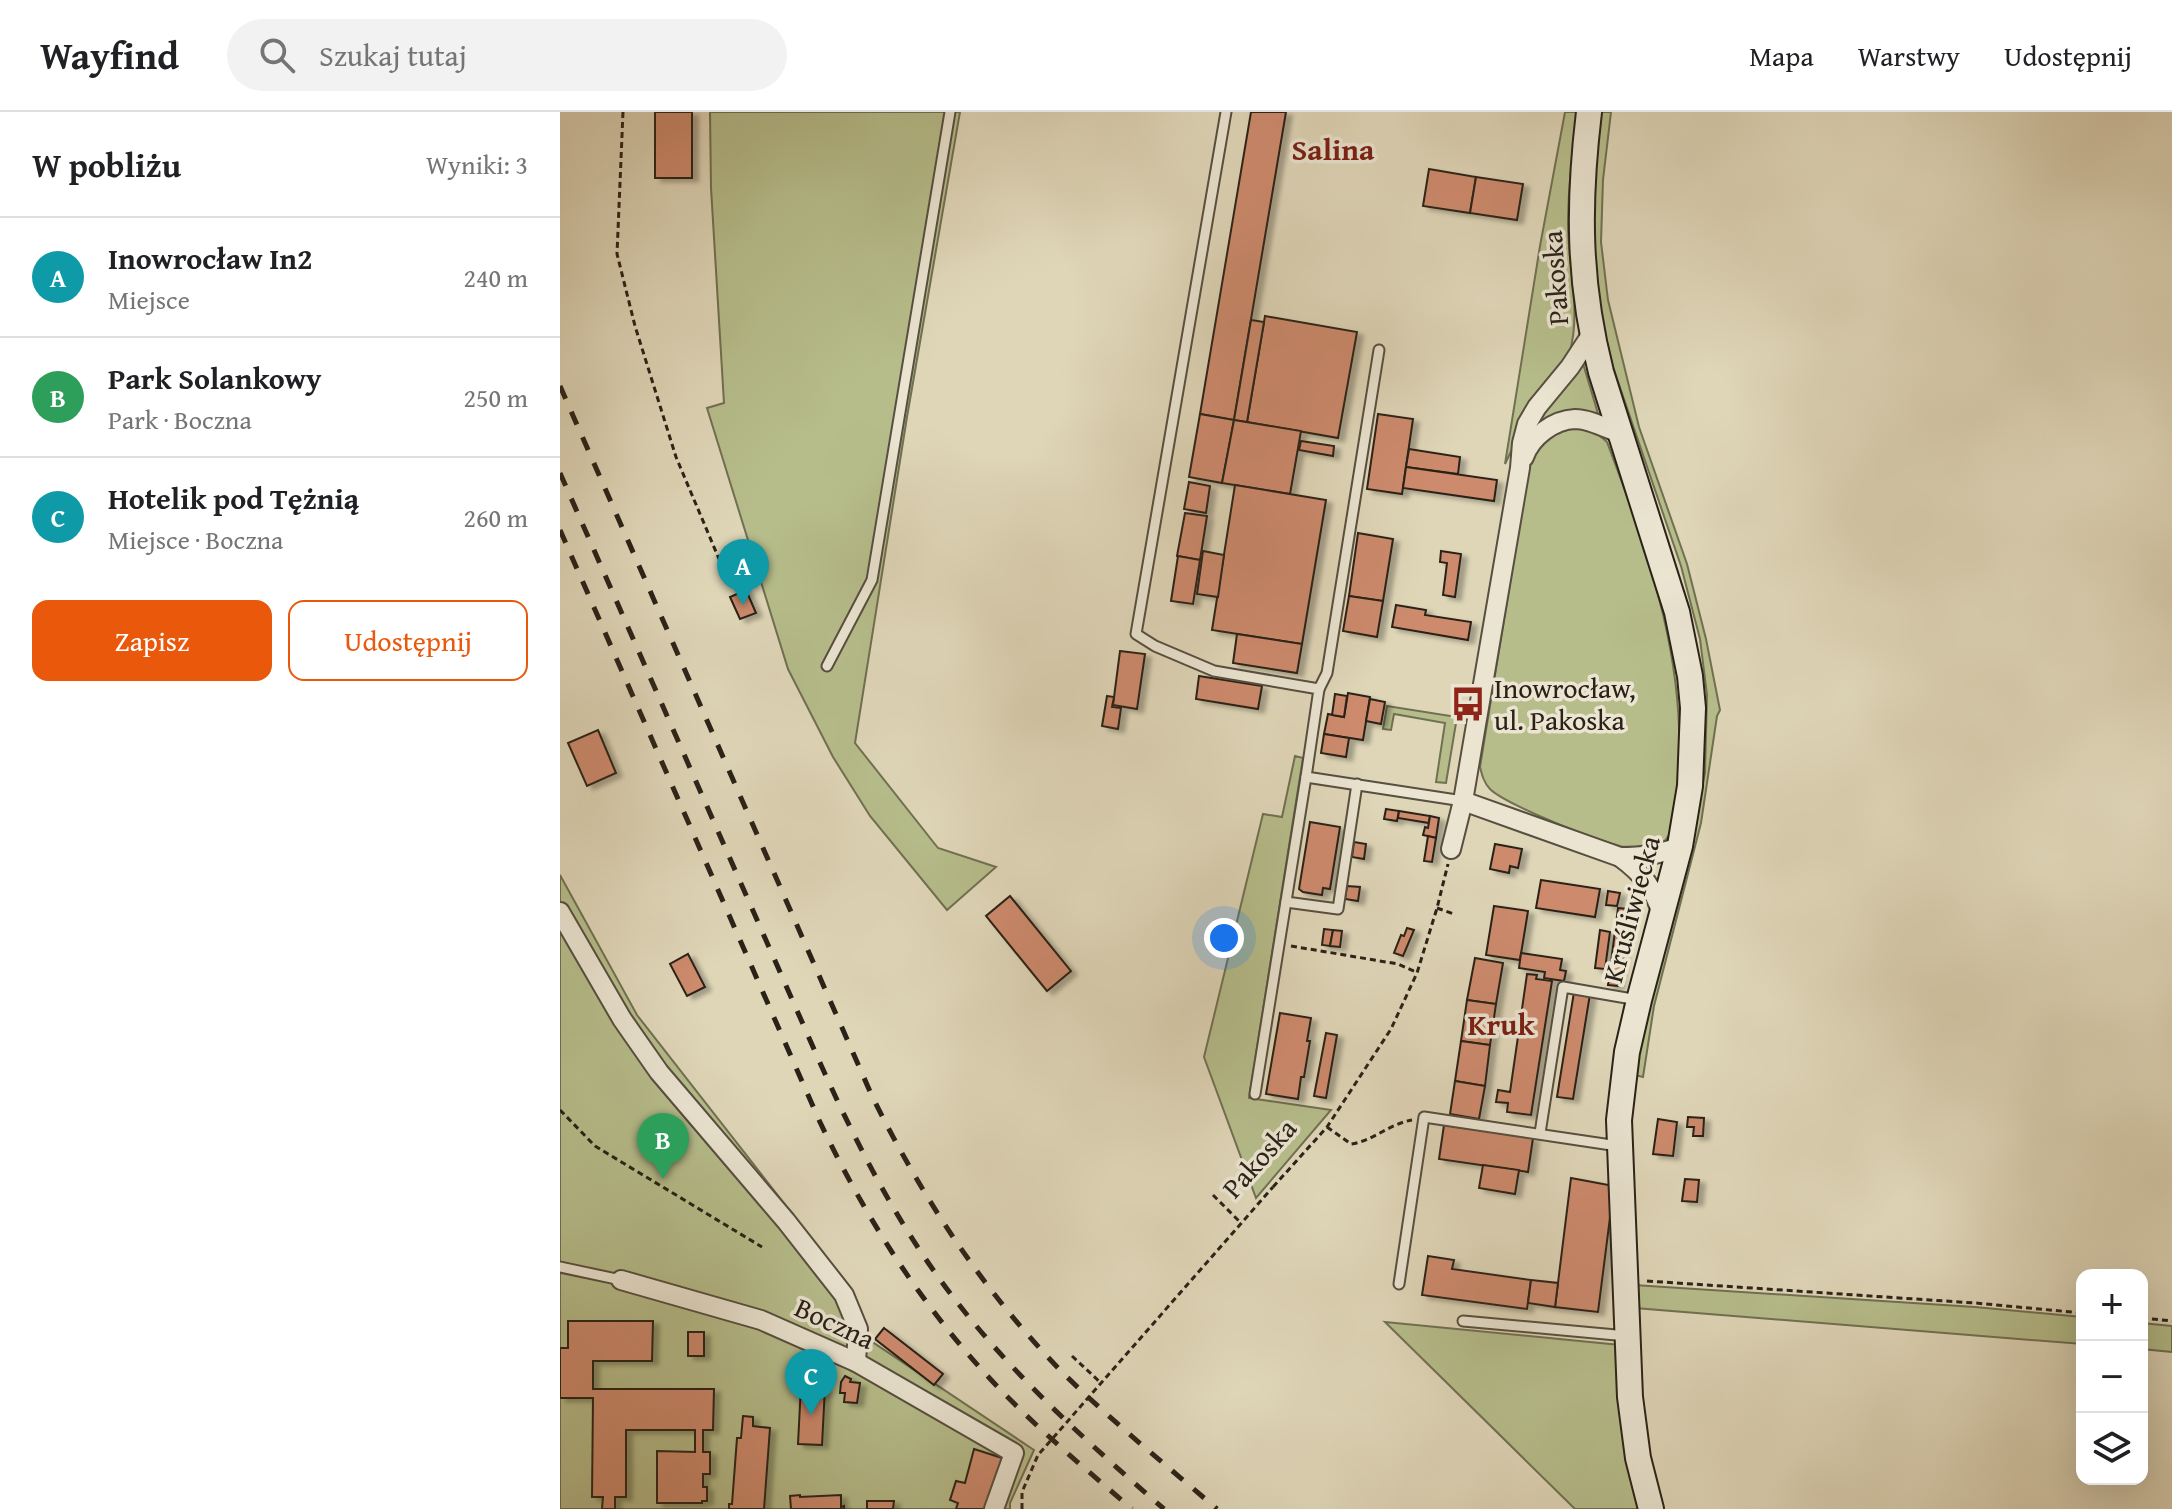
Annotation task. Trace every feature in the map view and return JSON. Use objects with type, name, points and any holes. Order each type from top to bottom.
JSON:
[{"type":"main road","name":"Pakoska","points":[[1589,112],[1581,213],[1583,274],[1591,335]]},
{"type":"main road","name":"Kruśliwiecka","points":[[1591,335],[1677,612],[1693,708],[1690,786],[1680,846],[1639,1000],[1620,1099],[1624,1280],[1633,1428],[1651,1509]]},
{"type":"street","name":"Pakoska","points":[[1451,849],[1463,801],[1527,424],[1591,335]]},
{"type":"street","name":"Pakoska","points":[[1520,468],[1534,439],[1552,426],[1575,419],[1619,433]]},
{"type":"street","points":[[1463,801],[1620,857],[1641,874],[1656,894],[1662,914]]},
{"type":"street","points":[[1620,857],[1646,857],[1680,846]]},
{"type":"street","points":[[560,912],[655,1073],[786,1221],[844,1295],[858,1329],[856,1362]]},
{"type":"street","name":"Boczna","points":[[621,1280],[761,1320],[856,1362],[1014,1453],[994,1509]]},
{"type":"lane","points":[[827,666],[872,580],[950,112]]},
{"type":"lane","points":[[1226,112],[1136,634],[1155,646],[1214,671],[1319,689]]},
{"type":"lane","points":[[1255,1094],[1319,689],[1327,673],[1379,350]]},
{"type":"lane","points":[[1306,777],[1463,801]]},
{"type":"lane","points":[[1286,902],[1338,909],[1357,784]]},
{"type":"lane","points":[[1540,1133],[1563,987],[1639,1000]]},
{"type":"lane","points":[[1399,1284],[1424,1117],[1619,1146]]},
{"type":"lane","name":"Boczna","points":[[560,1267],[621,1280]]},
{"type":"lane","points":[[1463,1321],[1627,1336]]},
{"type":"path","points":[[623,112],[617,254],[635,326],[676,457],[722,566]]},
{"type":"path","name":"Pakoska","points":[[1022,1509],[1022,1492],[1038,1455],[1239,1221],[1327,1127],[1391,1029],[1417,973],[1451,849]]},
{"type":"path","points":[[1437,908],[1454,914]]},
{"type":"path","points":[[1279,944],[1398,964],[1417,973]]},
{"type":"path","points":[[560,1110],[595,1146],[762,1247]]},
{"type":"path","points":[[1327,1127],[1351,1144],[1365,1142],[1397,1123],[1424,1117]]},
{"type":"path","points":[[1213,1195],[1239,1221]]},
{"type":"path","points":[[1624,1280],[2076,1312]]},
{"type":"path","points":[[2148,1319],[2172,1321]]},
{"type":"path","points":[[1072,1356],[1099,1381]]},
{"type":"green space","points":[[710,112],[960,112],[855,743],[938,848],[996,867],[947,910],[870,816],[833,757],[788,669],[707,408],[724,403],[711,188]]},
{"type":"green space","points":[[1565,112],[1578,112],[1568,210],[1573,339],[1569,355],[1505,464],[1540,246]]},
{"type":"green space","points":[[1600,112],[1611,112],[1603,180],[1601,242],[1608,300],[1639,427],[1687,564],[1720,710],[1701,823],[1654,1006],[1643,1077],[1635,1075],[1648,1005],[1705,773],[1707,695],[1700,639],[1681,566],[1613,367],[1603,321],[1596,275],[1592,204]]},
{"type":"green space","points":[[1582,360],[1599,417],[1542,424],[1538,417]]},
{"type":"green space","points":[[1569,427],[1590,431],[1607,442],[1651,569],[1672,656],[1679,746],[1675,816],[1665,841],[1648,849],[1610,843],[1517,805],[1490,789],[1480,767],[1530,460],[1550,434]]},
{"type":"green space","points":[[1387,706],[1457,717],[1446,783],[1436,782],[1445,723],[1394,714],[1391,730],[1383,729]]},
{"type":"green space","points":[[1295,756],[1303,758],[1249,1098],[1331,1110],[1256,1198],[1204,1057],[1263,814],[1282,817]]},
{"type":"green space","points":[[560,875],[637,1015],[815,1243],[847,1290],[871,1341],[1034,1450],[1010,1509],[560,1509]]},
{"type":"green space","points":[[1634,1285],[1975,1307],[2076,1316],[2076,1344],[1635,1308]]},
{"type":"green space","points":[[1385,1322],[1620,1345],[1642,1509],[1575,1509]]},
{"type":"green space","points":[[2148,1324],[2172,1326],[2172,1352],[2148,1350]]},
{"type":"building","points":[[655,112],[692,112],[692,178],[655,178]]},
{"type":"building","points":[[1251,112],[1286,112],[1234,420],[1200,414]]},
{"type":"building","points":[[1429,169],[1476,177],[1470,213],[1423,206]]},
{"type":"building","points":[[1476,177],[1523,184],[1517,220],[1470,213]]},
{"type":"building","points":[[1265,316],[1357,332],[1338,438],[1247,422]]},
{"type":"building","points":[[1251,320],[1264,322],[1247,422],[1234,420]]},
{"type":"building","points":[[1200,414],[1234,420],[1222,483],[1189,477]]},
{"type":"building","points":[[1378,414],[1413,419],[1402,494],[1367,489]]},
{"type":"building","points":[[1234,420],[1301,431],[1290,494],[1222,483]]},
{"type":"building","points":[[1301,441],[1334,446],[1333,456],[1299,450]]},
{"type":"building","points":[[1409,449],[1460,457],[1458,474],[1406,467]]},
{"type":"building","points":[[1406,467],[1497,480],[1494,501],[1403,488]]},
{"type":"building","points":[[1189,482],[1210,486],[1206,513],[1184,509]]},
{"type":"building","points":[[1235,485],[1326,500],[1302,644],[1212,630]]},
{"type":"building","points":[[1185,513],[1207,516],[1200,560],[1177,556]]},
{"type":"building","points":[[1358,533],[1393,539],[1383,601],[1349,596]]},
{"type":"building","points":[[1203,551],[1224,555],[1218,597],[1197,594]]},
{"type":"building","points":[[1441,551],[1461,554],[1455,597],[1443,595],[1447,563],[1440,562]]},
{"type":"building","points":[[1178,556],[1200,560],[1193,604],[1171,601]]},
{"type":"building","points":[[746,590],[756,613],[740,619],[730,597]]},
{"type":"building","points":[[1349,596],[1383,601],[1377,637],[1343,631]]},
{"type":"building","points":[[1396,605],[1426,610],[1425,615],[1471,622],[1468,640],[1392,627]]},
{"type":"building","points":[[1237,634],[1302,644],[1297,673],[1233,663]]},
{"type":"building","points":[[1120,651],[1145,654],[1137,709],[1113,705]]},
{"type":"building","points":[[1199,676],[1262,686],[1258,709],[1196,699]]},
{"type":"building","points":[[1348,693],[1370,697],[1363,740],[1324,734],[1328,714],[1344,717]]},
{"type":"building","points":[[1335,694],[1347,696],[1344,717],[1332,715]]},
{"type":"building","points":[[1107,696],[1114,697],[1112,707],[1121,708],[1118,729],[1102,726]]},
{"type":"building","points":[[1370,699],[1385,702],[1381,724],[1366,721]]},
{"type":"building","points":[[598,730],[616,773],[587,786],[568,743]]},
{"type":"building","points":[[1324,734],[1349,738],[1346,757],[1321,753]]},
{"type":"building","points":[[1386,809],[1399,811],[1397,821],[1384,819]]},
{"type":"building","points":[[1399,811],[1430,816],[1429,823],[1398,818]]},
{"type":"building","points":[[1430,816],[1439,818],[1436,838],[1423,835]]},
{"type":"building","points":[[1310,822],[1340,827],[1330,889],[1323,888],[1322,895],[1299,889]]},
{"type":"building","points":[[1428,836],[1436,838],[1432,862],[1424,861]]},
{"type":"building","points":[[1354,842],[1366,844],[1364,859],[1352,857]]},
{"type":"building","points":[[1495,844],[1522,849],[1518,868],[1510,866],[1509,873],[1490,869]]},
{"type":"building","points":[[1541,880],[1600,889],[1595,917],[1536,908]]},
{"type":"building","points":[[1347,886],[1360,887],[1358,901],[1345,899]]},
{"type":"building","points":[[1608,891],[1620,893],[1617,906],[1606,905]]},
{"type":"building","points":[[1010,896],[1071,971],[1047,991],[986,916]]},
{"type":"building","points":[[1494,906],[1528,911],[1520,960],[1486,955]]},
{"type":"building","points":[[1618,908],[1628,909],[1618,986],[1608,985]]},
{"type":"building","points":[[1407,928],[1414,930],[1403,956],[1394,953]]},
{"type":"building","points":[[1324,929],[1333,930],[1330,946],[1322,945]]},
{"type":"building","points":[[1333,930],[1342,931],[1340,947],[1330,946]]},
{"type":"building","points":[[1600,930],[1610,932],[1605,969],[1595,968]]},
{"type":"building","points":[[1521,953],[1562,959],[1560,970],[1566,971],[1564,981],[1544,978],[1545,972],[1519,968]]},
{"type":"building","points":[[688,954],[705,987],[687,996],[670,964]]},
{"type":"building","points":[[1475,958],[1503,963],[1496,1004],[1467,1000]]},
{"type":"building","points":[[1527,974],[1552,981],[1531,1115],[1507,1112],[1508,1103],[1496,1102],[1498,1090],[1510,1092]]},
{"type":"building","points":[[1574,992],[1590,994],[1573,1099],[1557,1097]]},
{"type":"building","points":[[1467,1000],[1496,1004],[1490,1045],[1461,1041]]},
{"type":"building","points":[[1280,1013],[1311,1018],[1307,1041],[1310,1041],[1298,1099],[1266,1094]]},
{"type":"building","points":[[1326,1033],[1337,1035],[1326,1098],[1314,1096]]},
{"type":"building","points":[[1461,1041],[1490,1045],[1485,1086],[1455,1081]]},
{"type":"building","points":[[1455,1081],[1485,1086],[1479,1119],[1450,1114]]},
{"type":"building","points":[[1688,1117],[1704,1118],[1703,1136],[1693,1136],[1694,1127],[1687,1127]]},
{"type":"building","points":[[1658,1119],[1677,1122],[1673,1156],[1653,1154]]},
{"type":"building","points":[[1444,1125],[1533,1138],[1528,1172],[1439,1159]]},
{"type":"building","points":[[1483,1165],[1519,1170],[1515,1194],[1479,1188]]},
{"type":"building","points":[[1571,1178],[1614,1186],[1598,1312],[1555,1307]]},
{"type":"building","points":[[1685,1179],[1699,1180],[1697,1202],[1682,1201]]},
{"type":"building","points":[[1428,1256],[1454,1260],[1452,1269],[1531,1280],[1527,1309],[1422,1295]]},
{"type":"building","points":[[1531,1280],[1558,1283],[1555,1307],[1528,1303]]},
{"type":"building","points":[[568,1321],[653,1321],[652,1361],[593,1361],[593,1389],[714,1389],[713,1430],[703,1430],[703,1452],[710,1452],[710,1474],[703,1474],[707,1501],[657,1503],[657,1451],[695,1452],[695,1430],[626,1430],[626,1497],[615,1497],[615,1509],[602,1509],[603,1497],[592,1497],[593,1398],[560,1398],[560,1348],[568,1348]]},
{"type":"building","points":[[884,1328],[943,1374],[934,1385],[875,1339]]},
{"type":"building","points":[[688,1332],[704,1332],[704,1356],[688,1356]]},
{"type":"building","points":[[845,1376],[851,1379],[850,1382],[860,1383],[857,1403],[844,1402],[845,1393],[840,1393]]},
{"type":"building","points":[[801,1385],[825,1387],[822,1445],[798,1444]]},
{"type":"building","points":[[743,1416],[753,1417],[753,1426],[770,1428],[764,1509],[729,1509],[729,1504],[732,1504],[737,1438],[741,1438]]},
{"type":"building","points":[[974,1449],[1002,1458],[985,1509],[956,1509],[958,1503],[950,1500],[956,1481],[965,1483]]},
{"type":"building","points":[[841,1495],[841,1507],[844,1506],[844,1509],[791,1509],[790,1496]]},
{"type":"building","points":[[867,1501],[894,1501],[893,1509],[867,1509]]},
{"type":"railway","points":[[560,386],[872,1096],[912,1172],[982,1279],[1036,1345],[1103,1410],[1217,1509]]},
{"type":"railway","points":[[560,473],[821,1065],[895,1211],[950,1293],[999,1352],[1079,1433],[1164,1509]]},
{"type":"railway","points":[[560,530],[819,1120],[872,1220],[935,1313],[983,1371],[1036,1425],[1132,1509]]},
{"type":"place","name":"Inowrocław In2","points":[[743,605]]},
{"type":"place","name":"Inowrocław, ul. Pakoska","points":[[1468,704]]},
{"type":"place","name":"Park Solankowy","points":[[663,1179]]},
{"type":"place","name":"Hotelik pod Tężnią","points":[[811,1415]]},
{"type":"district","name":"Salina","points":[[1333,150]]},
{"type":"district","name":"Kruk","points":[[1501,1025]]}]
